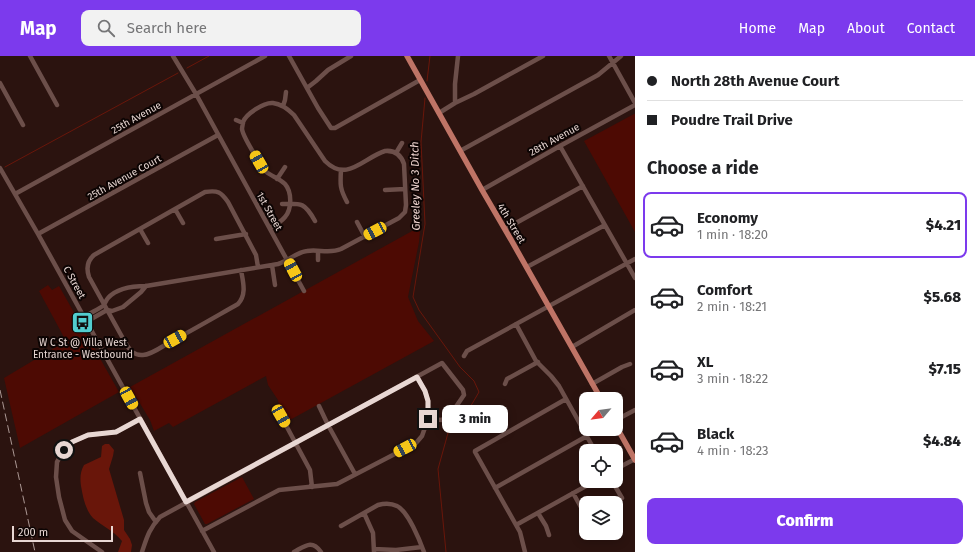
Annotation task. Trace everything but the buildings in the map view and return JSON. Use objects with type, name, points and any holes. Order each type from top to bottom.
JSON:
[{"type":"main road","name":"4th Street","points":[[407,56],[597,392]]},
{"type":"main road","points":[[622,436],[635,459]]},
{"type":"street","points":[[30,56],[57,106]]},
{"type":"street","name":"1st Street","points":[[173,56],[196,94],[304,291]]},
{"type":"street","name":"25th Avenue","points":[[15,194],[265,56]]},
{"type":"street","points":[[289,56],[331,128],[335,128],[420,80]]},
{"type":"street","points":[[307,88],[316,82],[328,70],[351,56]]},
{"type":"street","points":[[455,103],[455,84],[458,56]]},
{"type":"street","points":[[440,113],[455,103],[544,56]]},
{"type":"street","points":[[609,56],[635,104]]},
{"type":"street","points":[[460,151],[598,75],[621,56]]},
{"type":"street","points":[[0,83],[23,125]]},
{"type":"street","points":[[282,106],[285,100],[286,92]]},
{"type":"street","points":[[84,317],[104,305],[108,297],[118,291],[136,286],[146,286],[272,265],[281,263],[303,251],[338,251],[395,220],[405,212],[405,189],[403,162],[401,157],[396,153],[389,151],[382,152],[352,168],[340,170],[335,169],[325,161],[294,115],[289,110],[274,103],[267,104],[250,113],[243,123],[242,128],[245,136],[264,170],[284,183],[288,189],[290,198],[290,204],[286,217],[270,228]]},
{"type":"street","name":"28th Avenue","points":[[482,190],[635,104]]},
{"type":"street","points":[[236,120],[243,123]]},
{"type":"street","name":"25th Avenue Court","points":[[38,234],[218,135]]},
{"type":"street","points":[[396,153],[402,143]]},
{"type":"street","points":[[560,146],[635,278]]},
{"type":"street","points":[[277,179],[286,167]]},
{"type":"street","name":"C Street","points":[[0,168],[214,552]]},
{"type":"street","points":[[340,170],[340,186],[347,202]]},
{"type":"street","points":[[505,229],[583,186]]},
{"type":"street","points":[[385,190],[405,189]]},
{"type":"street","points":[[241,270],[244,294],[238,304],[148,354],[140,355],[131,351],[89,277],[87,267],[88,262],[94,255],[205,192],[215,191],[224,196],[246,234],[256,254],[258,267]]},
{"type":"street","points":[[282,204],[302,205],[307,208],[315,221]]},
{"type":"street","points":[[175,209],[183,223]]},
{"type":"street","points":[[357,222],[365,237]]},
{"type":"street","points":[[527,267],[605,225]]},
{"type":"street","points":[[140,229],[148,243]]},
{"type":"street","points":[[216,239],[246,234]]},
{"type":"street","points":[[318,251],[318,260]]},
{"type":"street","points":[[464,356],[467,351],[635,259]]},
{"type":"street","points":[[272,265],[275,285]]},
{"type":"street","points":[[86,322],[107,310],[112,311],[123,307],[146,286]]},
{"type":"street","points":[[572,347],[635,310]]},
{"type":"street","points":[[516,324],[538,362],[559,386],[579,422]]},
{"type":"street","points":[[505,384],[507,379],[538,362]]},
{"type":"street","points":[[142,552],[152,526],[160,517],[442,363],[464,395],[453,411],[442,420],[428,419]]},
{"type":"street","points":[[592,384],[630,364]]},
{"type":"street","points":[[202,531],[279,490],[337,484],[416,442],[422,436],[428,419],[428,401],[425,391],[417,377]]},
{"type":"street","points":[[525,552],[520,532],[475,452],[479,448],[566,399]]},
{"type":"street","points":[[319,406],[355,474]]},
{"type":"street","points":[[623,416],[635,410]]},
{"type":"street","points":[[281,416],[310,470],[312,486]]},
{"type":"street","points":[[102,552],[72,531],[66,520],[59,497],[56,477],[57,462],[64,450],[72,442],[88,435],[116,432],[140,419]]},
{"type":"street","points":[[495,488],[587,436],[591,444]]},
{"type":"street","points":[[623,465],[635,459]]},
{"type":"street","points":[[140,473],[146,503],[149,512],[156,522]]},
{"type":"street","points":[[516,525],[582,488]]},
{"type":"street","points":[[573,493],[579,504]]},
{"type":"street","points":[[341,526],[378,505],[390,504],[400,508],[404,512],[420,539],[423,550],[374,550],[373,533],[364,513]]},
{"type":"street","points":[[538,513],[546,526],[549,535]]},
{"type":"street","points":[[294,552],[311,544],[315,545],[322,552]]},
{"type":"shaded area","points":[[635,114],[635,232],[584,141]]},
{"type":"shaded area","points":[[414,230],[420,231],[408,297],[418,321],[434,341],[288,421],[279,405],[278,400],[268,385],[266,376],[173,427],[169,423],[154,431],[150,420],[130,387]]},
{"type":"shaded area","points":[[48,285],[52,290],[59,286],[119,392],[20,448],[4,378],[66,341],[39,291]]},
{"type":"shaded area","points":[[109,444],[114,450],[109,469],[124,520],[124,530],[132,545],[131,552],[118,552],[122,541],[93,518],[86,507],[84,499],[80,481],[84,465],[101,457],[102,446]]},
{"type":"shaded area","points":[[242,477],[254,499],[205,524],[194,504],[195,502]]},
{"type":"waterway","points":[[187,68],[209,56]]},
{"type":"waterway","name":"Greeley No 3 Ditch","points":[[427,81],[430,56]]},
{"type":"waterway","points":[[5,167],[178,73]]},
{"type":"waterway","name":"Greeley No 3 Ditch","points":[[425,98],[421,142],[425,224],[413,297],[419,310],[460,367],[474,381],[479,392],[469,409],[448,433],[438,469],[446,552]]},
{"type":"railway","points":[[0,390],[35,552]]},
{"type":"place","name":"W C St @ Villa West Entrance - Westbound","points":[[83,322]]},
{"type":"route","points":[[64,450],[72,442],[88,435],[116,432],[140,419],[186,502],[417,377],[425,391],[428,401],[428,419]]}]
